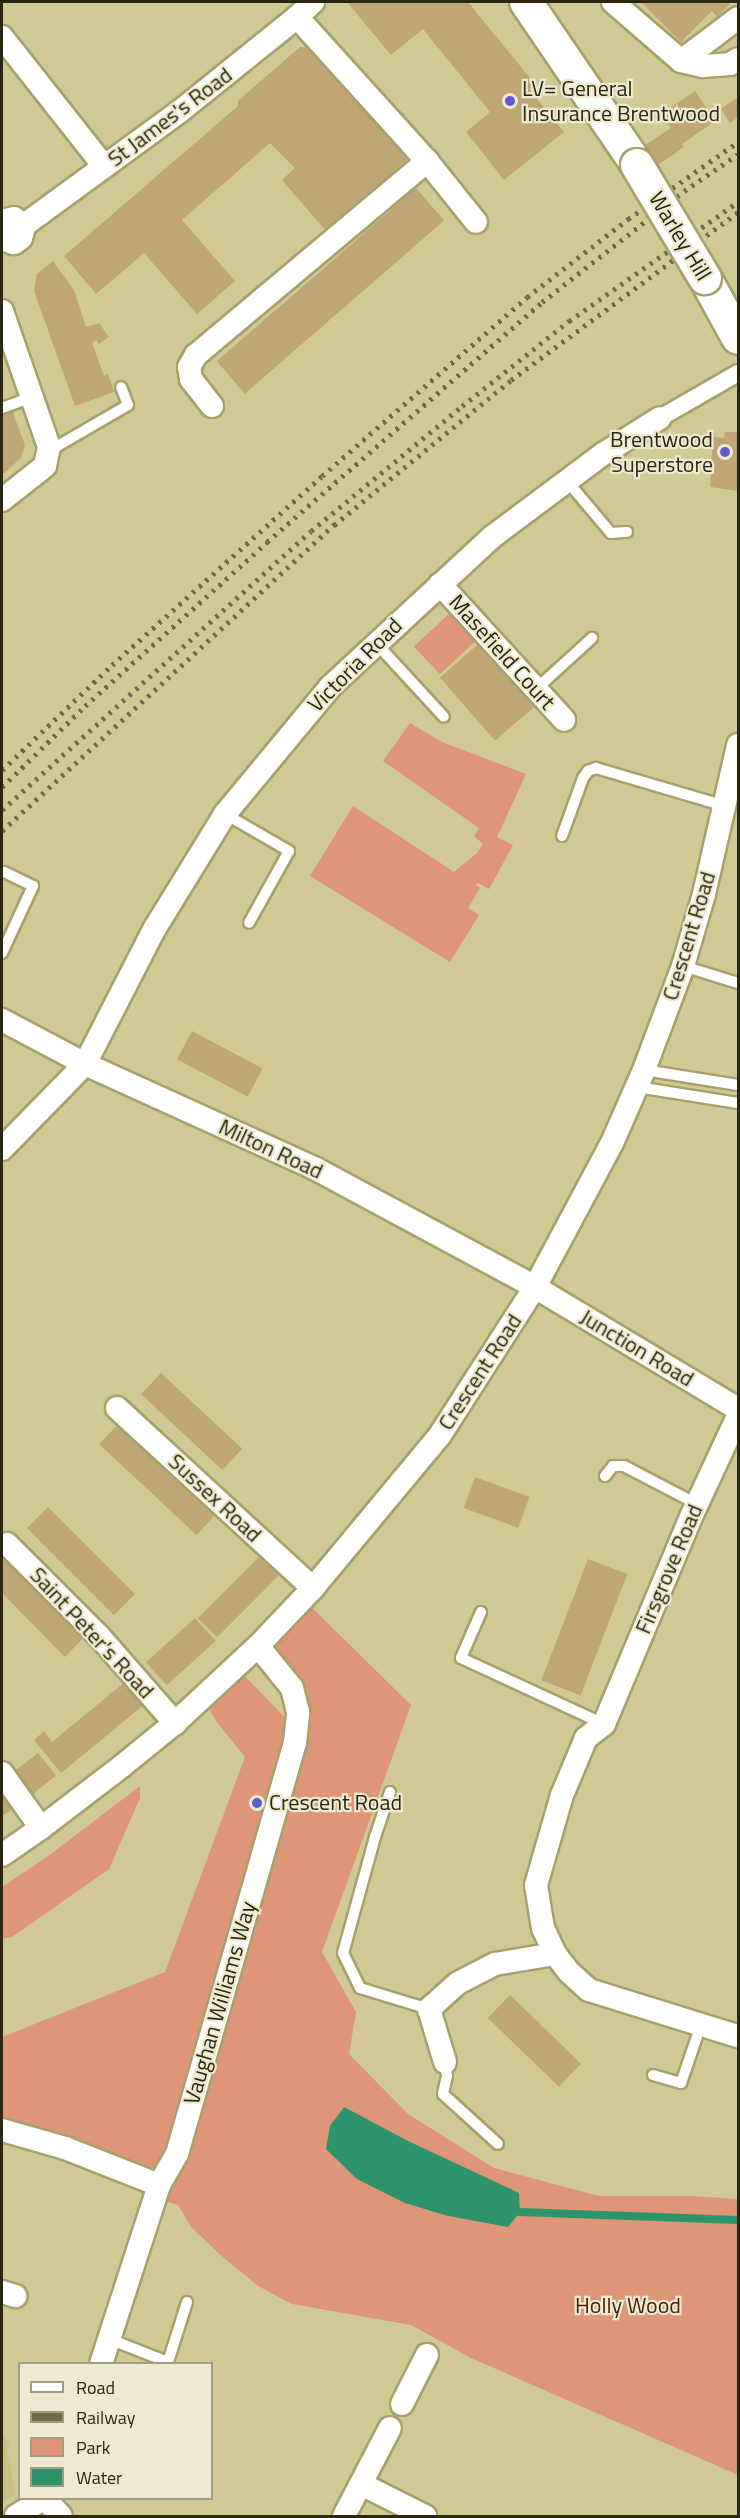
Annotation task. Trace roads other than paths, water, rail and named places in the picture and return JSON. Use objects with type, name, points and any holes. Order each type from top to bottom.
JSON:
[{"type":"main road","name":"Warley Hill","points":[[526,2],[637,165],[705,278],[730,309],[738,338]]},
{"type":"street","points":[[613,2],[681,61],[703,66],[730,64],[738,59]]},
{"type":"street","points":[[305,9],[476,222]]},
{"type":"street","name":"St James's Road","points":[[5,229],[94,176],[104,166],[179,112],[305,9]]},
{"type":"street","points":[[681,61],[738,18]]},
{"type":"street","points":[[2,37],[104,166]]},
{"type":"street","points":[[212,406],[191,380],[189,367],[196,355],[427,161]]},
{"type":"street","points":[[2,311],[33,397],[48,451],[45,465],[2,500]]},
{"type":"street","name":"Victoria Road","points":[[2,1149],[85,1064],[155,928],[225,813],[330,687],[492,537],[567,481],[660,418],[738,373]]},
{"type":"street","name":"Masefield Court","points":[[440,584],[564,720]]},
{"type":"street","name":"Crescent Road","points":[[2,1855],[41,1828],[175,1723],[258,1646],[313,1588],[440,1435],[535,1287],[612,1143],[640,1079],[682,966],[726,806],[738,744]]},
{"type":"street","name":"Milton Road","points":[[2,1020],[85,1064],[316,1169],[535,1287]]},
{"type":"street","name":"Junction Road","points":[[535,1287],[738,1409]]},
{"type":"street","name":"Sussex Road","points":[[117,1408],[313,1588]]},
{"type":"street","name":"Firsgrove Road","points":[[604,1724],[697,1504],[738,1416]]},
{"type":"street","name":"Saint Peter's Road","points":[[6,1544],[99,1636],[175,1723]]},
{"type":"street","name":"Vaughan Williams Way","points":[[102,2362],[159,2185],[177,2154],[295,1743],[298,1712],[292,1688],[258,1646]]},
{"type":"street","points":[[604,1724],[586,1738],[562,1795],[536,1886],[543,1928],[555,1954],[570,1973],[590,1990],[738,2036]]},
{"type":"street","points":[[2,1773],[41,1828]]},
{"type":"street","points":[[445,2062],[429,2009],[458,1983],[495,1964],[555,1954]]},
{"type":"street","points":[[3,2134],[65,2148],[159,2185]]},
{"type":"street","points":[[402,2404],[427,2355]]},
{"type":"street","points":[[344,2517],[390,2428]]},
{"type":"street","points":[[361,2484],[425,2517]]},
{"type":"street","points":[[16,2517],[43,2500]]},
{"type":"street","points":[[46,2500],[61,2517]]},
{"type":"lane","points":[[48,451],[128,405],[121,387]]},
{"type":"lane","points":[[2,408],[33,397]]},
{"type":"lane","points":[[567,481],[611,533],[627,532]]},
{"type":"lane","points":[[536,689],[592,638]]},
{"type":"lane","points":[[376,642],[444,717]]},
{"type":"lane","points":[[562,836],[583,778],[596,768],[726,806]]},
{"type":"lane","points":[[225,813],[289,851],[249,923]]},
{"type":"lane","points":[[2,953],[33,886],[4,872]]},
{"type":"lane","points":[[682,966],[738,983]]},
{"type":"lane","points":[[640,1079],[738,1085]]},
{"type":"lane","points":[[640,1079],[738,1103]]},
{"type":"lane","points":[[605,1476],[613,1466],[624,1466],[697,1504]]},
{"type":"lane","points":[[481,1612],[461,1658],[604,1724]]},
{"type":"lane","points":[[390,1792],[343,1953],[360,1988],[429,2009]]},
{"type":"lane","points":[[653,2075],[681,2083],[701,2025]]},
{"type":"lane","points":[[445,2062],[447,2076],[443,2094],[498,2144]]},
{"type":"lane","points":[[168,2362],[187,2302]]},
{"type":"lane","points":[[109,2339],[166,2362]]},
{"type":"water","points":[[344,2107],[408,2141],[519,2193],[520,2212],[508,2227],[448,2216],[405,2203],[357,2179],[326,2149],[330,2126]]},
{"type":"waterway","points":[[520,2212],[738,2220]]},
{"type":"railway","points":[[2,770],[112,665],[322,476],[527,297],[628,219],[738,142]]},
{"type":"railway","points":[[2,787],[85,706],[267,542],[542,302],[684,191],[738,154]]},
{"type":"railway","points":[[2,810],[311,531],[462,406],[569,321],[738,202]]},
{"type":"railway","points":[[2,831],[334,525],[511,380],[738,212]]},
{"type":"place","name":"LV= General Insurance Brentwood","points":[[510,101]]},
{"type":"place","name":"Brentwood Superstore","points":[[725,452]]},
{"type":"place","name":"Crescent Road","points":[[257,1803]]},
{"type":"park label","name":"Holly Wood","points":[[628,2306]]}]
